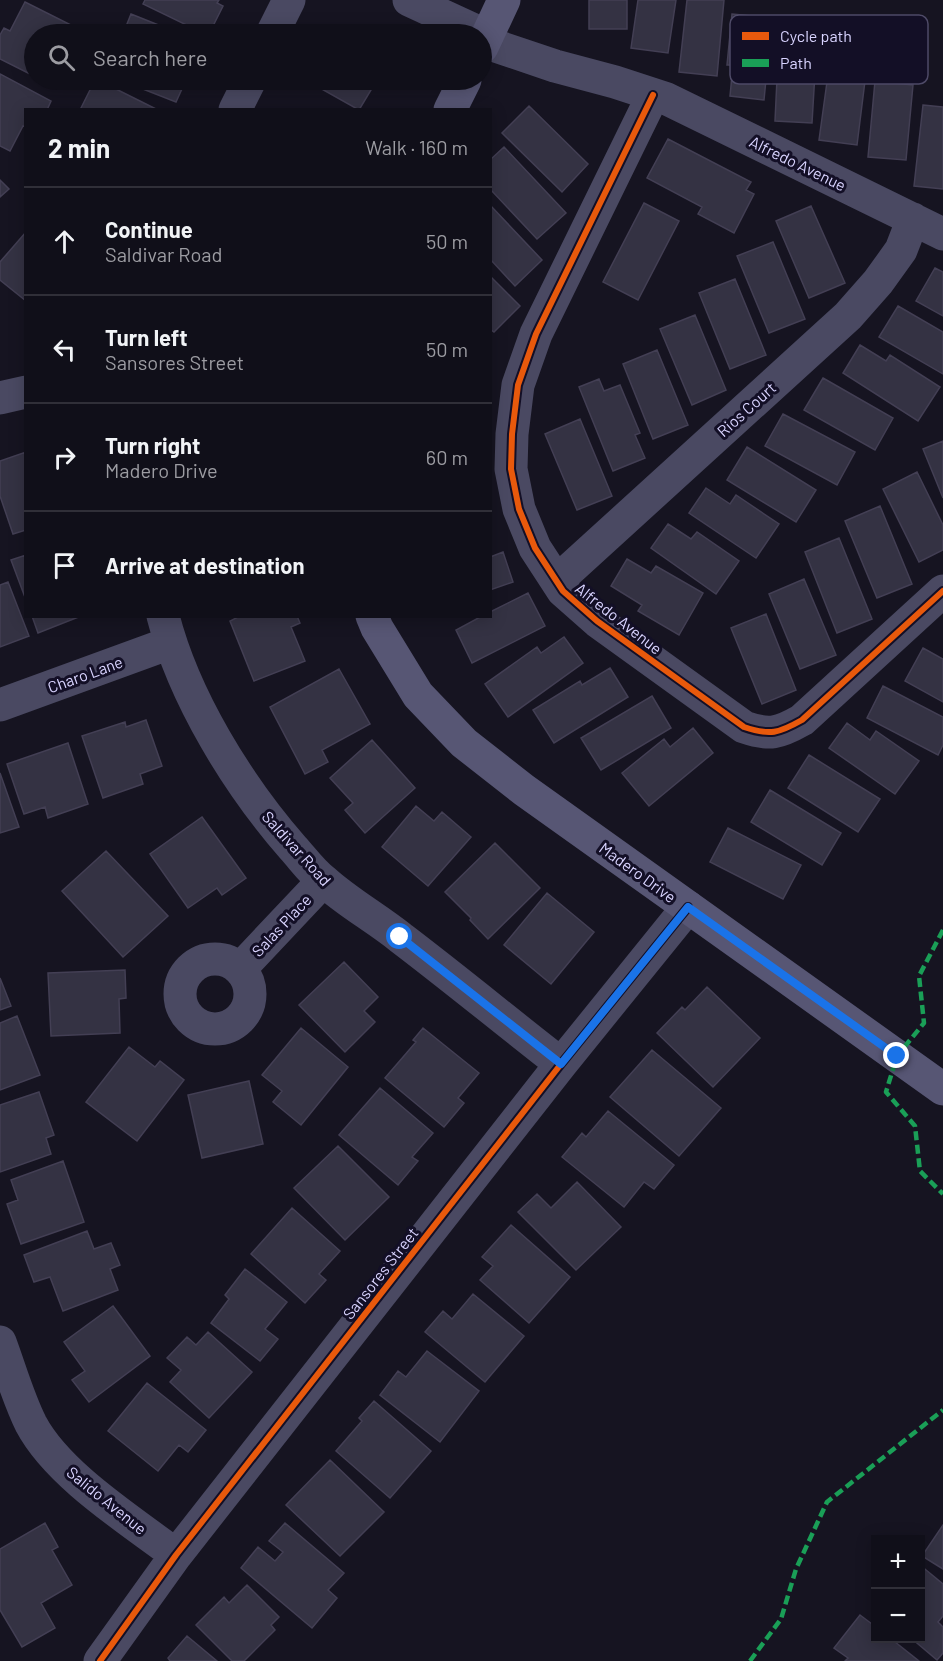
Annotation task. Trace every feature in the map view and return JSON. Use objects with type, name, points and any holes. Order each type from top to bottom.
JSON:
[{"type":"street","points":[[277,24],[289,0]]},
{"type":"street","points":[[409,0],[453,24]]},
{"type":"street","points":[[492,25],[504,0]]},
{"type":"street","name":"Alfredo Avenue","points":[[492,44],[555,66],[667,99],[943,234]]},
{"type":"street","points":[[236,108],[245,90]]},
{"type":"street","points":[[451,108],[460,90]]},
{"type":"street","name":"Alfredo Avenue","points":[[653,95],[536,334],[518,385],[512,435],[512,469],[519,509],[535,548],[563,591],[597,621],[744,727],[762,733],[781,732],[802,720],[943,591]]},
{"type":"street","name":"Rios Court","points":[[557,581],[848,316],[878,282],[901,250],[914,219]]},
{"type":"street","points":[[0,398],[24,392]]},
{"type":"street","name":"Madero Drive","points":[[373,618],[418,695],[464,742],[524,790],[943,1089]]},
{"type":"street","name":"Charo Lane","points":[[0,705],[167,630]]},
{"type":"street","name":"Saldivar Road","points":[[167,630],[189,690],[250,793],[281,834],[323,881],[400,937],[561,1064]]},
{"type":"street","name":"Salas Place","points":[[240,969],[323,881]]},
{"type":"street","name":"Sansores Street","points":[[100,1661],[176,1555],[561,1064],[688,907]]},
{"type":"street","name":"Salido Avenue","points":[[0,1342],[24,1408],[42,1441],[76,1479],[176,1555]]},
{"type":"building","points":[[145,0],[219,0],[217,3],[223,6],[214,24],[184,24],[143,4]]},
{"type":"building","points":[[589,0],[627,0],[627,29],[589,29]]},
{"type":"building","points":[[638,0],[676,0],[668,53],[631,48]]},
{"type":"building","points":[[687,0],[724,0],[717,76],[679,72]]},
{"type":"building","points":[[25,2],[69,24],[24,24],[24,71],[0,59],[0,35],[4,28],[10,31]]},
{"type":"building","points":[[131,14],[156,24],[127,24]]},
{"type":"building","points":[[730,34],[730,65],[727,65]]},
{"type":"building","points":[[0,74],[24,87],[24,90],[30,90],[51,101],[48,108],[24,108],[24,126],[10,151],[0,146]]},
{"type":"building","points":[[731,84],[766,84],[764,100],[730,96]]},
{"type":"building","points":[[777,84],[814,84],[812,123],[775,121]]},
{"type":"building","points":[[827,84],[865,84],[857,145],[819,140]]},
{"type":"building","points":[[875,84],[913,85],[906,160],[868,157]]},
{"type":"building","points":[[90,90],[118,90],[154,108],[81,108]]},
{"type":"building","points":[[145,90],[181,90],[176,102]]},
{"type":"building","points":[[323,90],[371,90],[360,108],[355,108]]},
{"type":"building","points":[[923,105],[943,107],[943,189],[914,186]]},
{"type":"building","points":[[529,106],[588,164],[562,192],[502,133]]},
{"type":"building","points":[[668,139],[751,182],[746,190],[754,194],[734,233],[698,214],[702,207],[647,178]]},
{"type":"building","points":[[504,147],[566,213],[537,239],[492,191],[492,158]]},
{"type":"building","points":[[0,180],[9,189],[0,197]]},
{"type":"building","points":[[644,203],[679,221],[638,300],[603,282]]},
{"type":"building","points":[[811,206],[845,283],[809,298],[776,221]]},
{"type":"building","points":[[492,207],[542,260],[515,286],[492,261]]},
{"type":"building","points":[[24,234],[24,299],[0,280],[0,262]]},
{"type":"building","points":[[773,242],[805,319],[769,333],[737,256]]},
{"type":"building","points":[[935,268],[943,272],[943,316],[916,301]]},
{"type":"building","points":[[492,278],[520,306],[494,332],[492,330]]},
{"type":"building","points":[[735,279],[766,355],[730,369],[699,293]]},
{"type":"building","points":[[898,306],[943,332],[943,374],[879,337]]},
{"type":"building","points":[[695,315],[726,390],[692,405],[660,329]]},
{"type":"building","points":[[860,345],[886,361],[890,355],[940,387],[918,421],[843,373]]},
{"type":"building","points":[[657,350],[688,425],[653,439],[623,364]]},
{"type":"building","points":[[823,378],[893,418],[875,450],[804,410]]},
{"type":"building","points":[[599,379],[604,391],[620,385],[640,433],[635,435],[645,458],[613,471],[579,387]]},
{"type":"building","points":[[783,414],[855,452],[837,485],[765,446]]},
{"type":"building","points":[[580,419],[612,496],[577,510],[545,434]]},
{"type":"building","points":[[943,441],[943,498],[923,449]]},
{"type":"building","points":[[747,447],[816,490],[796,522],[727,480]]},
{"type":"building","points":[[24,453],[24,531],[13,534],[0,496],[0,461]]},
{"type":"building","points":[[917,472],[943,525],[943,550],[919,562],[883,489]]},
{"type":"building","points":[[706,488],[730,504],[736,495],[779,524],[756,558],[689,513]]},
{"type":"building","points":[[880,506],[912,584],[877,598],[845,521]]},
{"type":"building","points":[[668,524],[691,539],[697,532],[739,561],[716,594],[651,548]]},
{"type":"building","points":[[839,538],[872,619],[837,633],[805,552]]},
{"type":"building","points":[[503,552],[513,582],[492,589],[492,556]]},
{"type":"building","points":[[24,556],[24,595],[11,560]]},
{"type":"building","points":[[627,559],[651,573],[656,566],[703,593],[679,635],[638,611],[642,605],[611,586]]},
{"type":"building","points":[[804,579],[836,655],[800,669],[769,594]]},
{"type":"building","points":[[8,582],[29,636],[0,647],[0,585]]},
{"type":"building","points":[[528,593],[545,626],[472,663],[456,630],[478,618],[492,618],[492,611]]},
{"type":"building","points":[[766,614],[796,690],[762,704],[731,628]]},
{"type":"building","points":[[33,618],[76,618],[38,633]]},
{"type":"building","points":[[236,618],[298,618],[300,623],[291,627],[305,661],[254,681],[230,621]]},
{"type":"building","points":[[564,637],[583,663],[508,717],[485,684],[537,647],[541,653]]},
{"type":"building","points":[[923,648],[943,659],[943,702],[905,681]]},
{"type":"building","points":[[610,668],[628,697],[554,743],[533,710],[580,681],[582,685]]},
{"type":"building","points":[[339,669],[370,724],[322,750],[328,762],[305,774],[270,707]]},
{"type":"building","points":[[883,686],[943,717],[943,745],[938,755],[867,718]]},
{"type":"building","points":[[652,696],[671,728],[601,770],[581,738]]},
{"type":"building","points":[[146,720],[162,766],[140,774],[143,784],[103,798],[82,736],[125,722],[126,727]]},
{"type":"building","points":[[847,723],[870,740],[876,731],[919,761],[895,794],[829,748]]},
{"type":"building","points":[[693,728],[713,753],[649,806],[622,773],[664,739],[670,747]]},
{"type":"building","points":[[372,740],[415,788],[365,833],[345,810],[353,803],[330,778]]},
{"type":"building","points":[[68,743],[88,804],[48,818],[45,807],[24,814],[7,764]]},
{"type":"building","points":[[809,755],[880,799],[858,832],[788,788]]},
{"type":"building","points":[[0,773],[19,827],[0,833]]},
{"type":"building","points":[[770,790],[841,833],[822,865],[751,822]]},
{"type":"building","points":[[416,806],[434,821],[442,812],[471,837],[428,886],[382,847]]},
{"type":"building","points":[[202,817],[246,878],[222,895],[217,888],[188,908],[150,854]]},
{"type":"building","points":[[728,828],[801,865],[783,899],[710,862]]},
{"type":"building","points":[[495,843],[540,888],[488,939],[445,892]]},
{"type":"building","points":[[106,851],[168,916],[123,957],[62,891]]},
{"type":"building","points":[[547,893],[594,932],[551,984],[504,945]]},
{"type":"building","points":[[344,962],[378,997],[364,1011],[375,1022],[345,1052],[299,1005]]},
{"type":"building","points":[[125,970],[126,998],[119,999],[120,1033],[51,1036],[48,973]]},
{"type":"building","points":[[0,978],[11,1006],[0,1010]]},
{"type":"building","points":[[707,987],[760,1038],[713,1087],[657,1033],[682,1007],[685,1010]]},
{"type":"building","points":[[17,1016],[40,1075],[0,1090],[0,1023]]},
{"type":"building","points":[[301,1028],[348,1067],[301,1125],[273,1102],[282,1091],[262,1075]]},
{"type":"building","points":[[423,1028],[479,1073],[458,1098],[464,1103],[444,1127],[385,1078],[416,1042],[413,1040]]},
{"type":"building","points":[[129,1047],[155,1067],[160,1061],[184,1080],[137,1141],[86,1102]]},
{"type":"building","points":[[652,1050],[721,1108],[679,1156],[610,1097]]},
{"type":"building","points":[[249,1081],[263,1144],[202,1158],[188,1095]]},
{"type":"building","points":[[380,1088],[433,1133],[412,1157],[418,1161],[398,1185],[339,1135]]},
{"type":"building","points":[[39,1092],[54,1135],[46,1138],[51,1154],[0,1172],[0,1105]]},
{"type":"building","points":[[608,1111],[674,1165],[654,1189],[644,1182],[624,1207],[562,1157],[582,1133],[586,1137]]},
{"type":"building","points":[[338,1146],[389,1197],[345,1240],[294,1188]]},
{"type":"building","points":[[63,1161],[84,1222],[21,1244],[7,1204],[18,1200],[11,1180]]},
{"type":"building","points":[[577,1182],[621,1227],[576,1270],[518,1212],[537,1194],[551,1208]]},
{"type":"building","points":[[292,1208],[340,1251],[319,1274],[326,1280],[305,1303],[251,1254]]},
{"type":"building","points":[[511,1225],[570,1277],[529,1323],[480,1280],[493,1266],[482,1257]]},
{"type":"building","points":[[87,1231],[94,1249],[111,1243],[120,1265],[110,1269],[118,1290],[63,1311],[50,1277],[34,1282],[24,1255]]},
{"type":"building","points":[[245,1269],[287,1302],[265,1329],[278,1339],[260,1361],[211,1323],[229,1299],[225,1295]]},
{"type":"building","points":[[473,1294],[524,1336],[485,1382],[425,1332],[443,1311],[452,1319]]},
{"type":"building","points":[[113,1306],[150,1356],[89,1402],[72,1380],[85,1371],[64,1342]]},
{"type":"building","points":[[208,1332],[252,1372],[209,1418],[170,1382],[181,1370],[167,1358],[187,1337],[196,1345]]},
{"type":"building","points":[[427,1351],[479,1391],[440,1442],[380,1395],[398,1371],[406,1377]]},
{"type":"building","points":[[147,1383],[206,1430],[188,1452],[179,1445],[158,1471],[108,1431]]},
{"type":"building","points":[[374,1401],[431,1451],[390,1498],[336,1451],[362,1421],[359,1418]]},
{"type":"building","points":[[330,1460],[384,1512],[340,1556],[286,1505]]},
{"type":"building","points":[[45,1523],[58,1547],[52,1550],[72,1585],[41,1603],[55,1628],[22,1647],[0,1610],[0,1549]]},
{"type":"building","points":[[285,1523],[344,1573],[328,1590],[337,1598],[312,1628],[241,1568],[258,1547],[275,1561],[283,1552],[269,1541]]},
{"type":"building","points":[[943,1525],[943,1569],[925,1558],[925,1552]]},
{"type":"building","points":[[925,1569],[943,1584],[943,1616],[938,1622],[943,1627],[943,1653],[937,1660],[917,1643],[925,1643]]},
{"type":"building","points":[[247,1585],[279,1617],[271,1625],[275,1630],[244,1661],[232,1661],[196,1625],[224,1597],[229,1603]]},
{"type":"building","points":[[860,1615],[871,1623],[871,1643],[896,1643],[919,1661],[845,1661],[848,1658],[834,1648]]},
{"type":"building","points":[[187,1636],[217,1661],[170,1661],[168,1658]]},
{"type":"marked path","points":[[943,930],[919,976],[924,1023],[897,1056],[886,1092],[915,1126],[920,1171],[943,1194]]},
{"type":"marked path","points":[[750,1661],[781,1619],[796,1569],[827,1502],[943,1410]]},
{"type":"cycle path","points":[[653,95],[536,334],[518,385],[512,434],[511,469],[519,509],[535,548],[563,591],[597,621],[744,727],[761,732],[774,732],[802,720],[943,591]]},
{"type":"cycle path","points":[[100,1661],[176,1555],[561,1064],[688,907]]},
{"type":"route","points":[[400,937],[561,1064],[688,907],[897,1056]]}]
